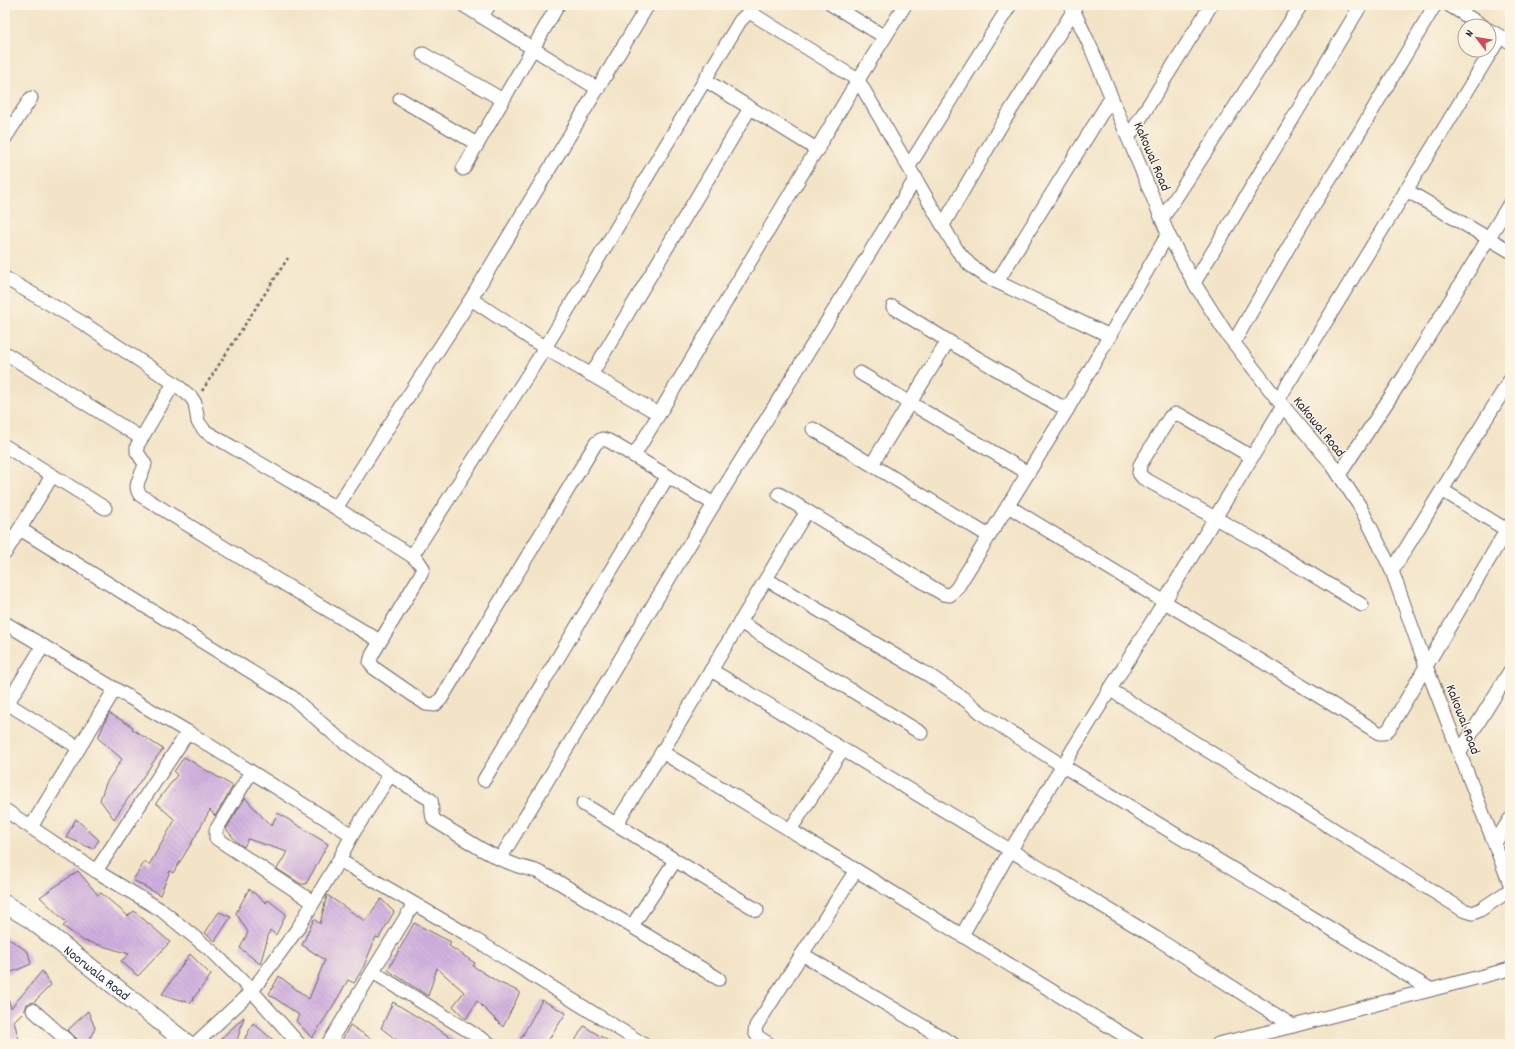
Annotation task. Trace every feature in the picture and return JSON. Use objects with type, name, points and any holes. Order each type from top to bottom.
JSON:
[{"type":"street","points":[[463,5],[598,89]]},
{"type":"street","points":[[482,17],[489,5]]},
{"type":"street","points":[[463,169],[558,5]]},
{"type":"street","points":[[336,508],[471,299],[648,5]]},
{"type":"street","points":[[832,5],[885,37]]},
{"type":"street","points":[[634,456],[818,150],[858,80],[905,5]]},
{"type":"street","points":[[908,166],[1010,5]]},
{"type":"street","points":[[1128,138],[1211,5]]},
{"type":"street","points":[[1162,219],[1301,5]]},
{"type":"street","points":[[1194,283],[1361,5]]},
{"type":"street","points":[[1234,342],[1303,222],[1356,138],[1435,5]]},
{"type":"street","points":[[1449,5],[1470,18]]},
{"type":"street","points":[[942,225],[1072,7]]},
{"type":"street","name":"Kakowal Road","points":[[1072,7],[1092,48],[1111,98],[1168,234],[1194,283],[1234,342],[1280,403],[1331,463],[1359,506],[1392,571],[1426,666],[1510,884]]},
{"type":"street","points":[[412,556],[545,348],[740,21],[746,15],[751,13],[858,80],[957,250],[970,265],[987,277],[1110,336]]},
{"type":"street","points":[[962,936],[1010,851],[1252,457],[1280,403],[1406,190],[1505,40]]},
{"type":"street","points":[[423,54],[503,100]]},
{"type":"street","points":[[705,80],[818,150]]},
{"type":"street","points":[[5,138],[31,98]]},
{"type":"street","points":[[997,282],[1111,98]]},
{"type":"street","points":[[400,99],[477,144]]},
{"type":"street","points":[[591,374],[750,108]]},
{"type":"street","points":[[500,859],[714,504],[916,178]]},
{"type":"street","points":[[1406,190],[1510,251]]},
{"type":"street","points":[[1339,475],[1405,375],[1510,203]]},
{"type":"street","points":[[779,494],[943,594],[950,595],[957,588],[990,536],[1067,410],[1168,234]]},
{"type":"street","points":[[5,278],[81,322],[174,383],[191,397],[195,404],[198,422],[205,431],[336,508],[412,556],[419,562],[423,568],[421,574],[380,641],[372,655],[370,662],[374,668],[426,704],[435,705],[441,699],[596,443],[602,439],[609,441],[714,504]]},
{"type":"street","points":[[471,299],[545,348],[659,414]]},
{"type":"street","points":[[893,307],[948,341],[1067,410]]},
{"type":"street","points":[[872,464],[948,341]]},
{"type":"street","points":[[5,352],[141,438]]},
{"type":"street","points":[[860,373],[1028,473]]},
{"type":"street","points":[[1392,571],[1510,380]]},
{"type":"street","points":[[174,383],[141,438],[137,452],[145,464],[136,486],[140,495],[254,566],[380,641]]},
{"type":"street","points":[[1252,457],[1175,414],[1170,417],[1140,465],[1139,473],[1143,478],[1214,519],[1262,544],[1362,606]]},
{"type":"street","points":[[813,429],[990,536]]},
{"type":"street","points":[[5,446],[105,508]]},
{"type":"street","points":[[5,553],[13,534],[52,476]]},
{"type":"street","points":[[484,780],[668,476]]},
{"type":"street","points":[[1008,506],[1378,733],[1384,733],[1390,728],[1509,528],[1442,490]]},
{"type":"street","points":[[616,824],[662,752],[807,512]]},
{"type":"street","points":[[13,534],[292,697],[336,736],[390,775],[431,800],[431,815],[434,820],[500,859],[536,871],[554,880],[719,979]]},
{"type":"street","points":[[766,579],[930,676],[964,699],[984,715],[1063,766],[1430,989]]},
{"type":"street","points":[[740,622],[921,733]]},
{"type":"street","points":[[5,623],[188,732],[352,835]]},
{"type":"street","points":[[43,646],[6,703],[79,748]]},
{"type":"street","points":[[711,670],[1156,938],[1293,1026]]},
{"type":"street","points":[[1460,752],[1510,671]]},
{"type":"street","points":[[31,827],[115,689]]},
{"type":"street","points":[[1109,689],[1463,910],[1473,913],[1510,890]]},
{"type":"street","points":[[96,871],[188,732]]},
{"type":"street","points":[[790,830],[842,750]]},
{"type":"street","points":[[662,752],[1138,1044]]},
{"type":"street","points":[[251,772],[216,830],[216,838],[313,902]]},
{"type":"street","points":[[185,1043],[252,991],[298,928],[339,860],[352,835],[390,775]]},
{"type":"street","points":[[583,804],[757,910]]},
{"type":"street","points":[[5,810],[96,871],[161,910],[214,952],[252,991],[299,1044]]},
{"type":"street","points":[[1495,843],[1510,819]]},
{"type":"street","points":[[339,860],[468,935],[643,1044]]},
{"type":"street","points":[[632,926],[676,861]]},
{"type":"street","points":[[769,1044],[758,1037],[755,1032],[756,1026],[856,870]]},
{"type":"street","name":"Noorwala Road","points":[[5,904],[31,920],[185,1043]]},
{"type":"street","points":[[328,1044],[414,904]]},
{"type":"street","points":[[802,954],[953,1044]]},
{"type":"street","points":[[1218,1044],[1293,1026],[1510,969]]},
{"type":"street","points":[[373,972],[490,1044]]},
{"type":"street","points":[[33,1010],[72,1044]]},
{"type":"path","points":[[195,404],[288,258]]},
{"type":"building","points":[[109,713],[133,727],[132,729],[163,749],[114,819],[100,800],[106,783],[122,759],[98,738]]},
{"type":"building","points":[[184,757],[233,786],[215,816],[210,810],[173,873],[170,871],[160,895],[133,880],[145,861],[149,865],[175,820],[156,803],[177,775],[174,772]]},
{"type":"building","points":[[245,798],[271,826],[278,813],[328,844],[306,884],[301,884],[277,869],[287,852],[248,839],[244,847],[239,844],[226,829]]},
{"type":"building","points":[[76,819],[99,840],[93,849],[66,837]]},
{"type":"building","points":[[78,871],[98,895],[101,893],[128,916],[134,911],[170,942],[138,976],[121,961],[129,954],[86,941],[85,942],[63,926],[67,923],[40,897]]},
{"type":"building","points":[[249,889],[266,903],[268,900],[286,914],[276,935],[270,930],[260,964],[240,948],[248,932],[236,913]]},
{"type":"building","points":[[327,895],[365,921],[381,899],[394,912],[379,938],[376,937],[363,968],[354,983],[348,980],[312,1038],[296,1021],[299,1015],[269,994],[279,976],[309,999],[325,960],[302,945],[314,919],[320,924]]},
{"type":"building","points":[[219,912],[231,917],[215,941],[205,933]]},
{"type":"building","points":[[414,923],[451,942],[449,946],[475,963],[473,966],[498,982],[520,992],[503,1027],[477,1001],[466,1019],[453,1006],[464,992],[437,968],[428,996],[388,970]]},
{"type":"building","points":[[5,936],[28,952],[31,964],[5,975]]},
{"type":"building","points":[[190,954],[211,975],[190,1003],[162,994]]},
{"type":"building","points":[[42,971],[51,985],[34,1002],[27,1004],[25,1010],[14,1021],[20,1044],[5,1044],[5,1001],[9,1001],[11,1008]]},
{"type":"building","points":[[542,1000],[566,1013],[546,1044],[518,1044]]},
{"type":"building","points":[[393,1002],[462,1044],[402,1044],[381,1028]]},
{"type":"building","points":[[88,1011],[95,1028],[87,1044],[82,1044],[68,1030]]},
{"type":"building","points":[[244,1017],[236,1044],[215,1044]]},
{"type":"building","points":[[253,1023],[278,1044],[242,1044]]},
{"type":"building","points":[[350,1025],[379,1044],[348,1044],[342,1040]]},
{"type":"building","points":[[584,1026],[613,1044],[573,1044]]}]
